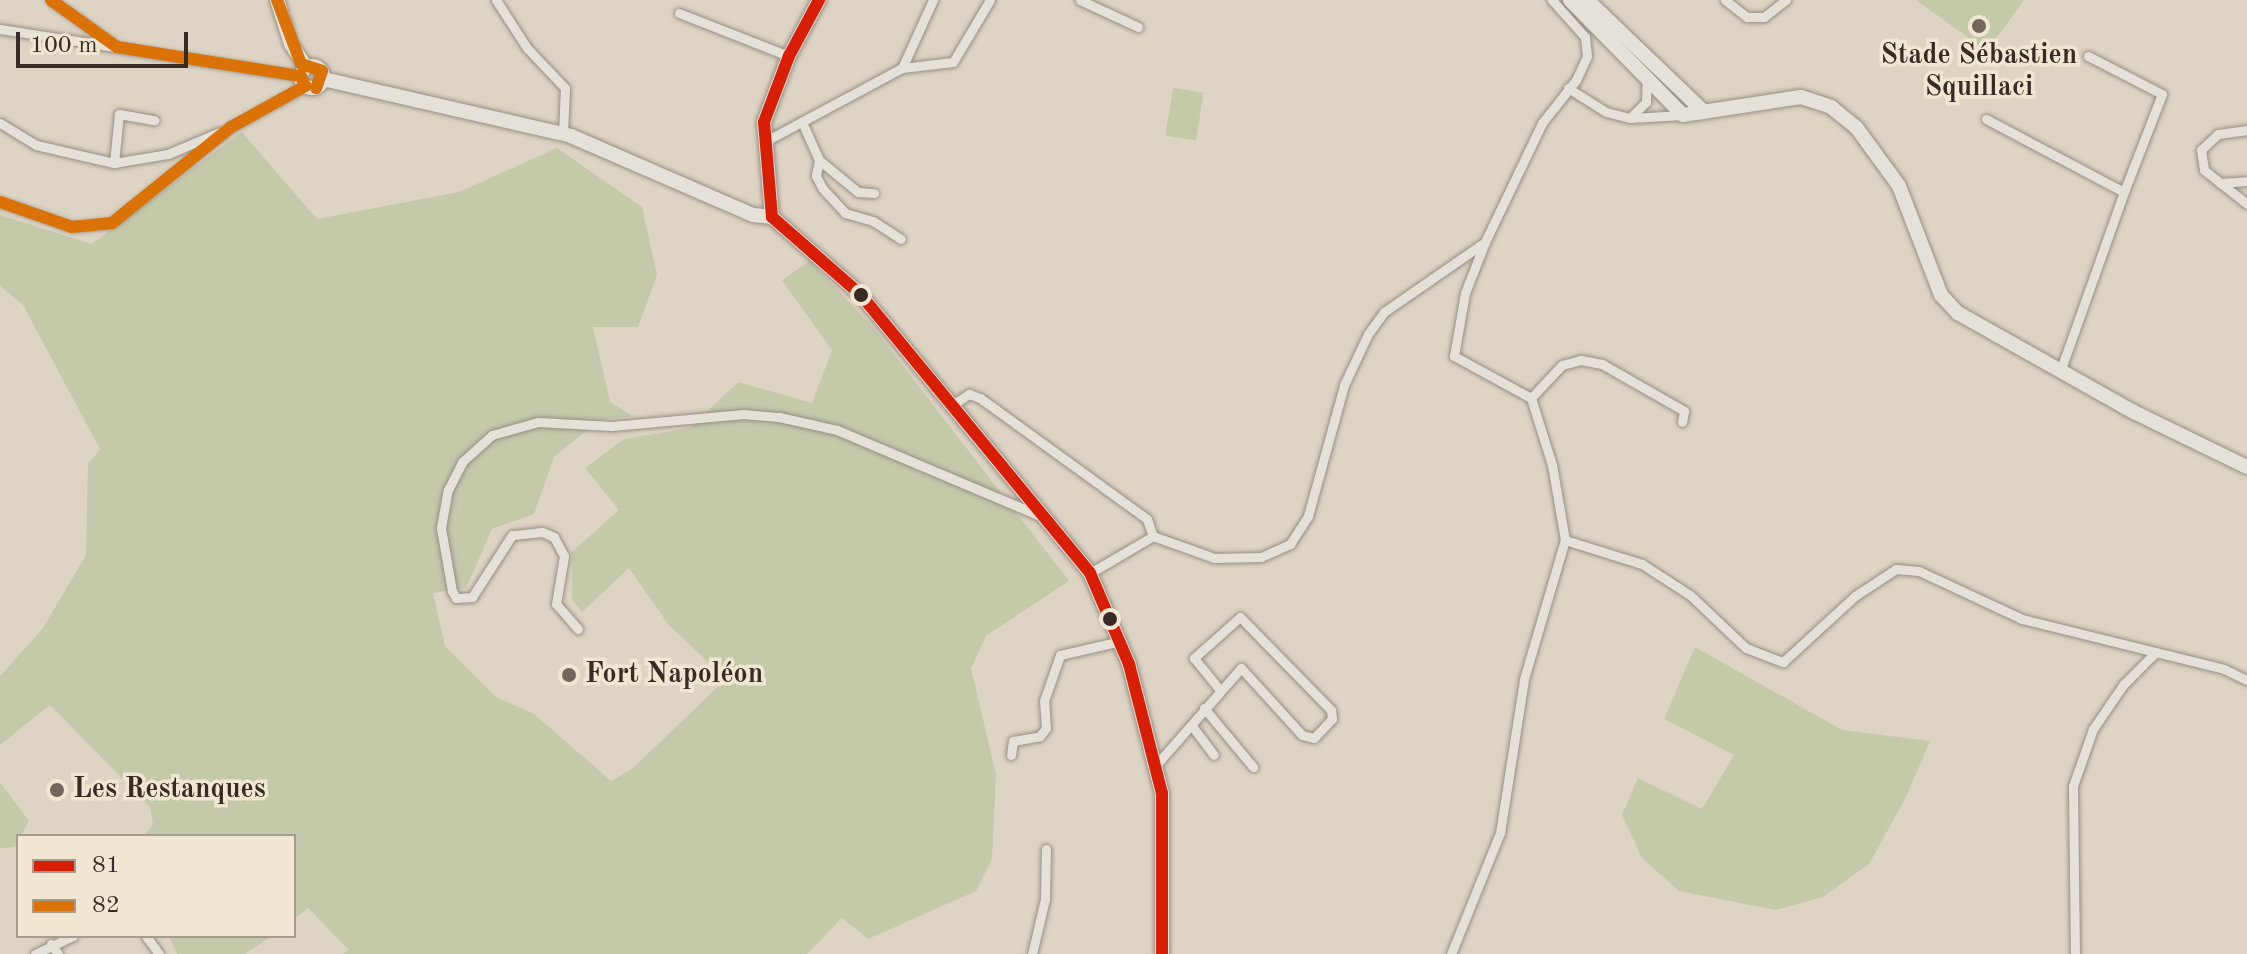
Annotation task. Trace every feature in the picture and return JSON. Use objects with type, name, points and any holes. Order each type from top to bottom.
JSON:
[{"type":"street","points":[[51,0],[117,47]]},
{"type":"street","points":[[277,0],[304,76]]},
{"type":"street","points":[[496,0],[527,48],[565,88],[563,134]]},
{"type":"street","points":[[772,217],[764,122],[789,56],[819,0]]},
{"type":"street","points":[[902,68],[933,0]]},
{"type":"street","points":[[764,142],[902,68],[953,62],[990,0]]},
{"type":"street","points":[[1080,0],[1138,27]]},
{"type":"street","points":[[1451,954],[1500,833],[1524,679],[1565,540],[1552,465],[1531,398],[1454,356],[1465,293],[1485,242],[1542,123],[1584,64],[1585,37],[1552,0]]},
{"type":"street","points":[[1570,0],[1683,115]]},
{"type":"street","points":[[1585,0],[1703,111]]},
{"type":"street","points":[[1725,0],[1747,17],[1764,17],[1786,0]]},
{"type":"street","points":[[679,13],[789,56]]},
{"type":"street","points":[[0,29],[304,76]]},
{"type":"street","points":[[2060,372],[2162,94],[2088,56]]},
{"type":"street","points":[[0,202],[72,227],[112,223],[231,127],[319,68],[323,79],[563,134],[753,215],[772,217],[861,295],[955,403],[1090,573],[1121,641],[1156,765],[1164,819],[1162,954]]},
{"type":"street","points":[[1630,118],[1646,102],[1646,75]]},
{"type":"street","points":[[1568,88],[1606,112],[1630,118],[1683,115],[1801,97],[1831,107],[1856,127],[1899,186],[1941,295],[1958,313],[2060,372],[2247,467]]},
{"type":"street","points":[[114,163],[119,114],[154,120]]},
{"type":"street","points":[[1986,119],[2124,192]]},
{"type":"street","points":[[802,122],[819,160],[858,192],[874,193]]},
{"type":"street","points":[[0,123],[36,145],[114,163],[168,154],[231,127]]},
{"type":"street","points":[[2247,130],[2218,134],[2201,150],[2204,170],[2247,204]]},
{"type":"street","points":[[819,160],[816,176],[845,213],[873,221],[901,239]]},
{"type":"street","points":[[2220,183],[2247,181]]},
{"type":"street","points":[[1153,536],[1214,558],[1261,557],[1290,544],[1308,516],[1344,385],[1368,334],[1384,312],[1485,242]]},
{"type":"street","points":[[1531,398],[1562,365],[1581,360],[1602,364],[1684,411],[1682,422]]},
{"type":"street","points":[[955,403],[969,394],[980,398],[1147,519],[1153,536]]},
{"type":"street","points":[[578,629],[556,604],[564,556],[554,537],[542,532],[512,535],[472,597],[465,600],[452,591],[441,528],[448,490],[462,462],[492,435],[538,422],[612,426],[743,414],[779,417],[837,430],[1019,511],[1044,517]]},
{"type":"street","points":[[1090,573],[1153,536]]},
{"type":"street","points":[[1565,540],[1642,564],[1690,595],[1746,648],[1783,662],[1855,596],[1896,569],[1919,571],[2022,619],[2247,680]]},
{"type":"street","points":[[1156,765],[1192,726],[1218,688],[1241,668],[1302,735],[1314,738],[1332,719],[1331,710],[1240,617],[1194,658],[1218,688]]},
{"type":"street","points":[[1011,755],[1013,741],[1040,736],[1046,728],[1044,701],[1060,655],[1121,641]]},
{"type":"street","points":[[2075,954],[2073,786],[2093,729],[2123,685],[2155,653]]},
{"type":"street","points":[[1204,708],[1253,767]]},
{"type":"street","points":[[1192,726],[1214,755]]},
{"type":"street","points":[[1032,954],[1045,899],[1046,849]]},
{"type":"street","points":[[35,954],[68,938]]},
{"type":"street","points":[[51,944],[58,954]]},
{"type":"green space","name":"Stade Sébastien Squillaci","points":[[1916,0],[2024,0],[1987,51]]},
{"type":"green space","points":[[1173,88],[1204,93],[1196,140],[1165,135]]},
{"type":"green space","points":[[242,132],[317,219],[459,192],[557,148],[642,207],[657,275],[638,327],[593,327],[610,402],[633,416],[599,420],[554,457],[534,514],[492,529],[466,588],[433,593],[445,646],[496,697],[534,714],[611,781],[632,769],[726,679],[668,624],[629,568],[582,612],[572,600],[572,552],[619,510],[585,468],[624,439],[690,428],[738,382],[812,403],[832,350],[782,280],[810,261],[873,327],[1069,581],[986,636],[971,668],[996,775],[992,859],[976,891],[868,939],[842,918],[807,954],[343,954],[349,950],[308,908],[296,917],[296,834],[145,834],[153,825],[150,807],[50,705],[0,745],[0,676],[43,628],[86,555],[88,464],[100,449],[23,305],[0,286],[0,215],[92,244]]},
{"type":"green space","points":[[1695,647],[1842,730],[1930,741],[1906,797],[1869,864],[1823,897],[1776,910],[1679,891],[1642,858],[1622,815],[1638,778],[1702,809],[1734,755],[1664,719]]},
{"type":"green space","points":[[0,782],[29,821],[22,834],[16,834],[15,847],[0,848]]},
{"type":"green space","points":[[170,938],[269,938],[245,954],[177,954]]},
{"type":"transit line","name":"82","points":[[51,0],[117,47],[301,76],[305,86]]},
{"type":"transit line","name":"82","points":[[277,0],[301,64],[322,71],[316,88]]},
{"type":"transit line","name":"81","points":[[772,217],[764,122],[789,56],[819,0]]},
{"type":"transit line","name":"82","points":[[0,202],[72,227],[112,223],[231,127],[305,86]]},
{"type":"transit line","name":"81","points":[[772,217],[861,295],[1090,573],[1129,664],[1162,793],[1162,954]]},
{"type":"place","name":"Stade Sébastien Squillaci","points":[[1979,26]]},
{"type":"place","name":"Fort Napoléon","points":[[569,675]]},
{"type":"place","name":"Les Restanques","points":[[57,790]]}]
